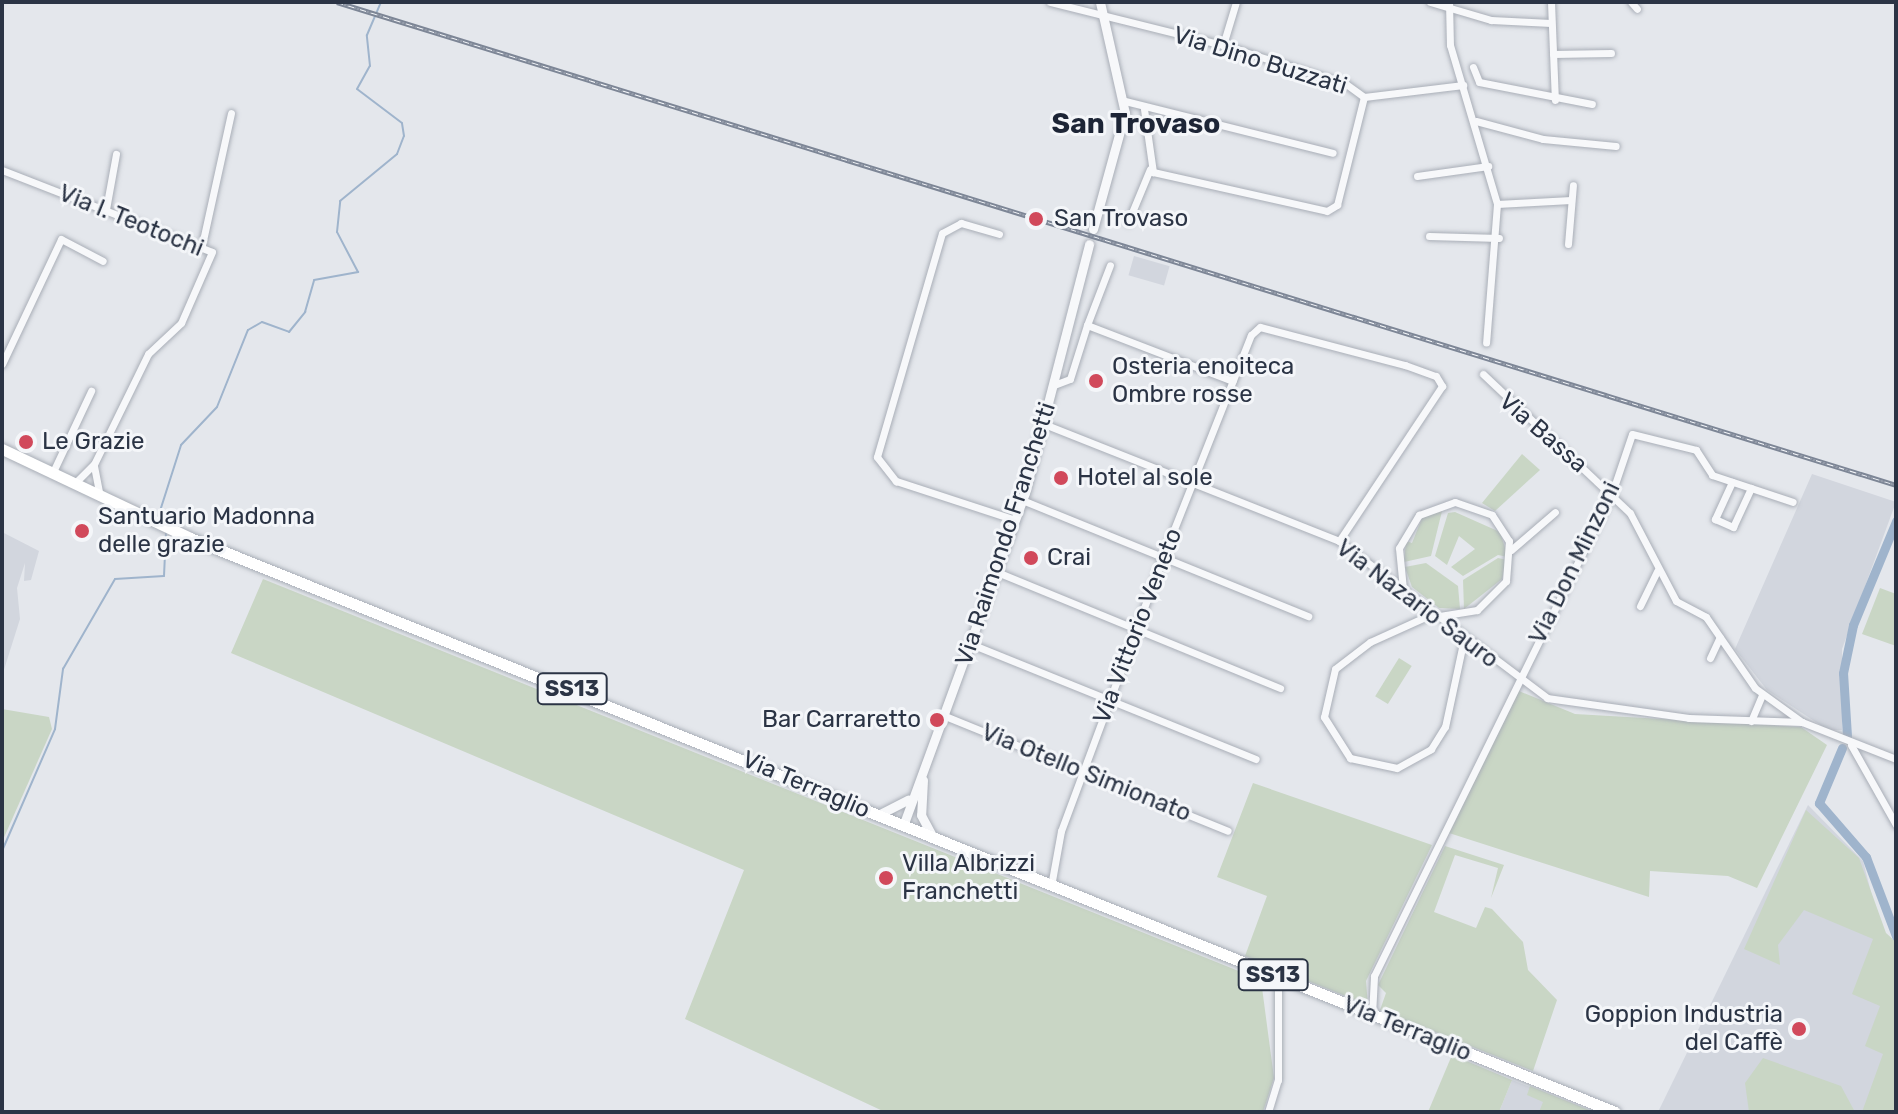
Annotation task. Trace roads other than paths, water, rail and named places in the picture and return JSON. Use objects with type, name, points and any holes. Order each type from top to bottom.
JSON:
[{"type":"main road","name":"Via Terraglio","points":[[2,449],[100,497],[903,826],[1615,1112]]},
{"type":"street","name":"Via Dino Buzzati","points":[[1050,2],[1223,45],[1346,84],[1364,97],[1463,85]]},
{"type":"street","points":[[1093,229],[1125,101],[1100,2]]},
{"type":"street","points":[[1223,45],[1236,2]]},
{"type":"street","points":[[1430,2],[1449,5],[1491,20],[1551,23]]},
{"type":"street","points":[[1551,2],[1555,100]]},
{"type":"street","points":[[1631,2],[1637,9]]},
{"type":"street","points":[[1449,5],[1463,85],[1476,121],[1497,204],[1499,238],[1486,343]]},
{"type":"street","points":[[1553,54],[1611,53]]},
{"type":"street","points":[[1473,67],[1479,82],[1555,100],[1592,104]]},
{"type":"street","points":[[1150,169],[1334,209],[1364,97]]},
{"type":"street","points":[[1125,101],[1144,109],[1333,153]]},
{"type":"street","points":[[1128,222],[1150,169],[1144,109]]},
{"type":"street","points":[[202,245],[231,113]]},
{"type":"street","points":[[1476,121],[1543,139],[1616,146]]},
{"type":"street","points":[[106,209],[116,154]]},
{"type":"street","points":[[1417,176],[1488,166]]},
{"type":"street","name":"Via I. Teotochi","points":[[2,170],[202,245],[212,258],[181,323],[148,354],[94,464],[74,484]]},
{"type":"street","points":[[1568,244],[1573,185]]},
{"type":"street","points":[[1497,204],[1571,200]]},
{"type":"street","points":[[999,234],[961,223],[942,233],[877,457],[896,481],[1015,520]]},
{"type":"street","points":[[1429,236],[1499,238]]},
{"type":"street","points":[[2,364],[61,239],[103,261]]},
{"type":"street","name":"Via Raimondo Franchetti","points":[[903,826],[1022,500],[1089,244]]},
{"type":"street","points":[[1054,385],[1070,379],[1110,265]]},
{"type":"street","points":[[1087,325],[1233,381]]},
{"type":"street","name":"Via Vittorio Veneto","points":[[1051,886],[1083,773],[1139,629],[1163,557],[1251,335],[1272,325],[1439,380],[1440,398],[1339,541]]},
{"type":"street","name":"Via Bassa","points":[[1483,374],[1563,455],[1612,493],[1637,523],[1657,571],[1676,601],[1706,617],[1762,695],[1802,722],[1851,745],[1896,759]]},
{"type":"street","points":[[52,474],[91,391]]},
{"type":"street","name":"Via Nazario Sauro","points":[[1044,424],[1339,541],[1436,614],[1518,682],[1570,706],[1751,721],[1802,722]]},
{"type":"street","name":"Via Don Minzoni","points":[[1372,1015],[1374,976],[1612,493],[1636,432],[1700,452],[1712,475],[1793,502]]},
{"type":"street","points":[[94,464],[100,497]]},
{"type":"street","points":[[1732,482],[1715,519],[1733,527],[1751,488]]},
{"type":"street","points":[[1022,500],[1308,616]]},
{"type":"street","points":[[1403,589],[1403,535],[1434,506],[1455,502],[1485,510],[1511,550]]},
{"type":"street","points":[[1464,638],[1445,727],[1431,749],[1397,768],[1350,758],[1324,717],[1335,669],[1370,642],[1436,614],[1488,605],[1506,581],[1511,550],[1555,512]]},
{"type":"street","points":[[1640,606],[1657,571]]},
{"type":"street","points":[[997,572],[1280,688]]},
{"type":"street","points":[[1710,658],[1720,637]]},
{"type":"street","points":[[971,644],[1256,759]]},
{"type":"street","points":[[1751,721],[1762,695]]},
{"type":"street","name":"Via Otello Simionato","points":[[945,716],[1228,831]]},
{"type":"street","points":[[1851,745],[1896,825]]},
{"type":"street","name":"Via Raimondo Franchetti","points":[[924,774],[920,804],[933,838]]},
{"type":"street","points":[[878,815],[913,795]]},
{"type":"street","points":[[903,826],[920,804]]},
{"type":"street","points":[[1268,1112],[1278,1080],[1278,977]]},
{"type":"waterway","points":[[164,522],[160,511],[181,445],[217,407],[248,330],[262,322],[289,332],[305,312],[314,280],[358,272],[337,232],[340,201],[397,154],[404,136],[402,123],[357,89],[370,66],[367,35],[381,2]]},
{"type":"waterway","points":[[1847,736],[1843,673],[1853,625],[1896,521]]},
{"type":"waterway","points":[[2,851],[55,729],[63,669],[115,579],[164,576],[166,532]]},
{"type":"waterway","points":[[1842,748],[1819,803],[1866,857],[1896,936]]},
{"type":"railway","points":[[337,2],[1896,485]]},
{"type":"place","name":"San Trovaso","points":[[1036,219]]},
{"type":"place","name":"Osteria enoiteca Ombre rosse","points":[[1096,381]]},
{"type":"place","name":"Le Grazie","points":[[26,442]]},
{"type":"place","name":"Hotel al sole","points":[[1061,478]]},
{"type":"place","name":"Santuario Madonna delle grazie","points":[[82,531]]},
{"type":"place","name":"Crai","points":[[1031,558]]},
{"type":"place","name":"Bar Carraretto","points":[[937,720]]},
{"type":"place","name":"Villa Albrizzi Franchetti","points":[[886,878]]},
{"type":"place","name":"Goppion Industria del Caffè","points":[[1799,1029]]},
{"type":"district","name":"San Trovaso","points":[[1136,124]]}]
